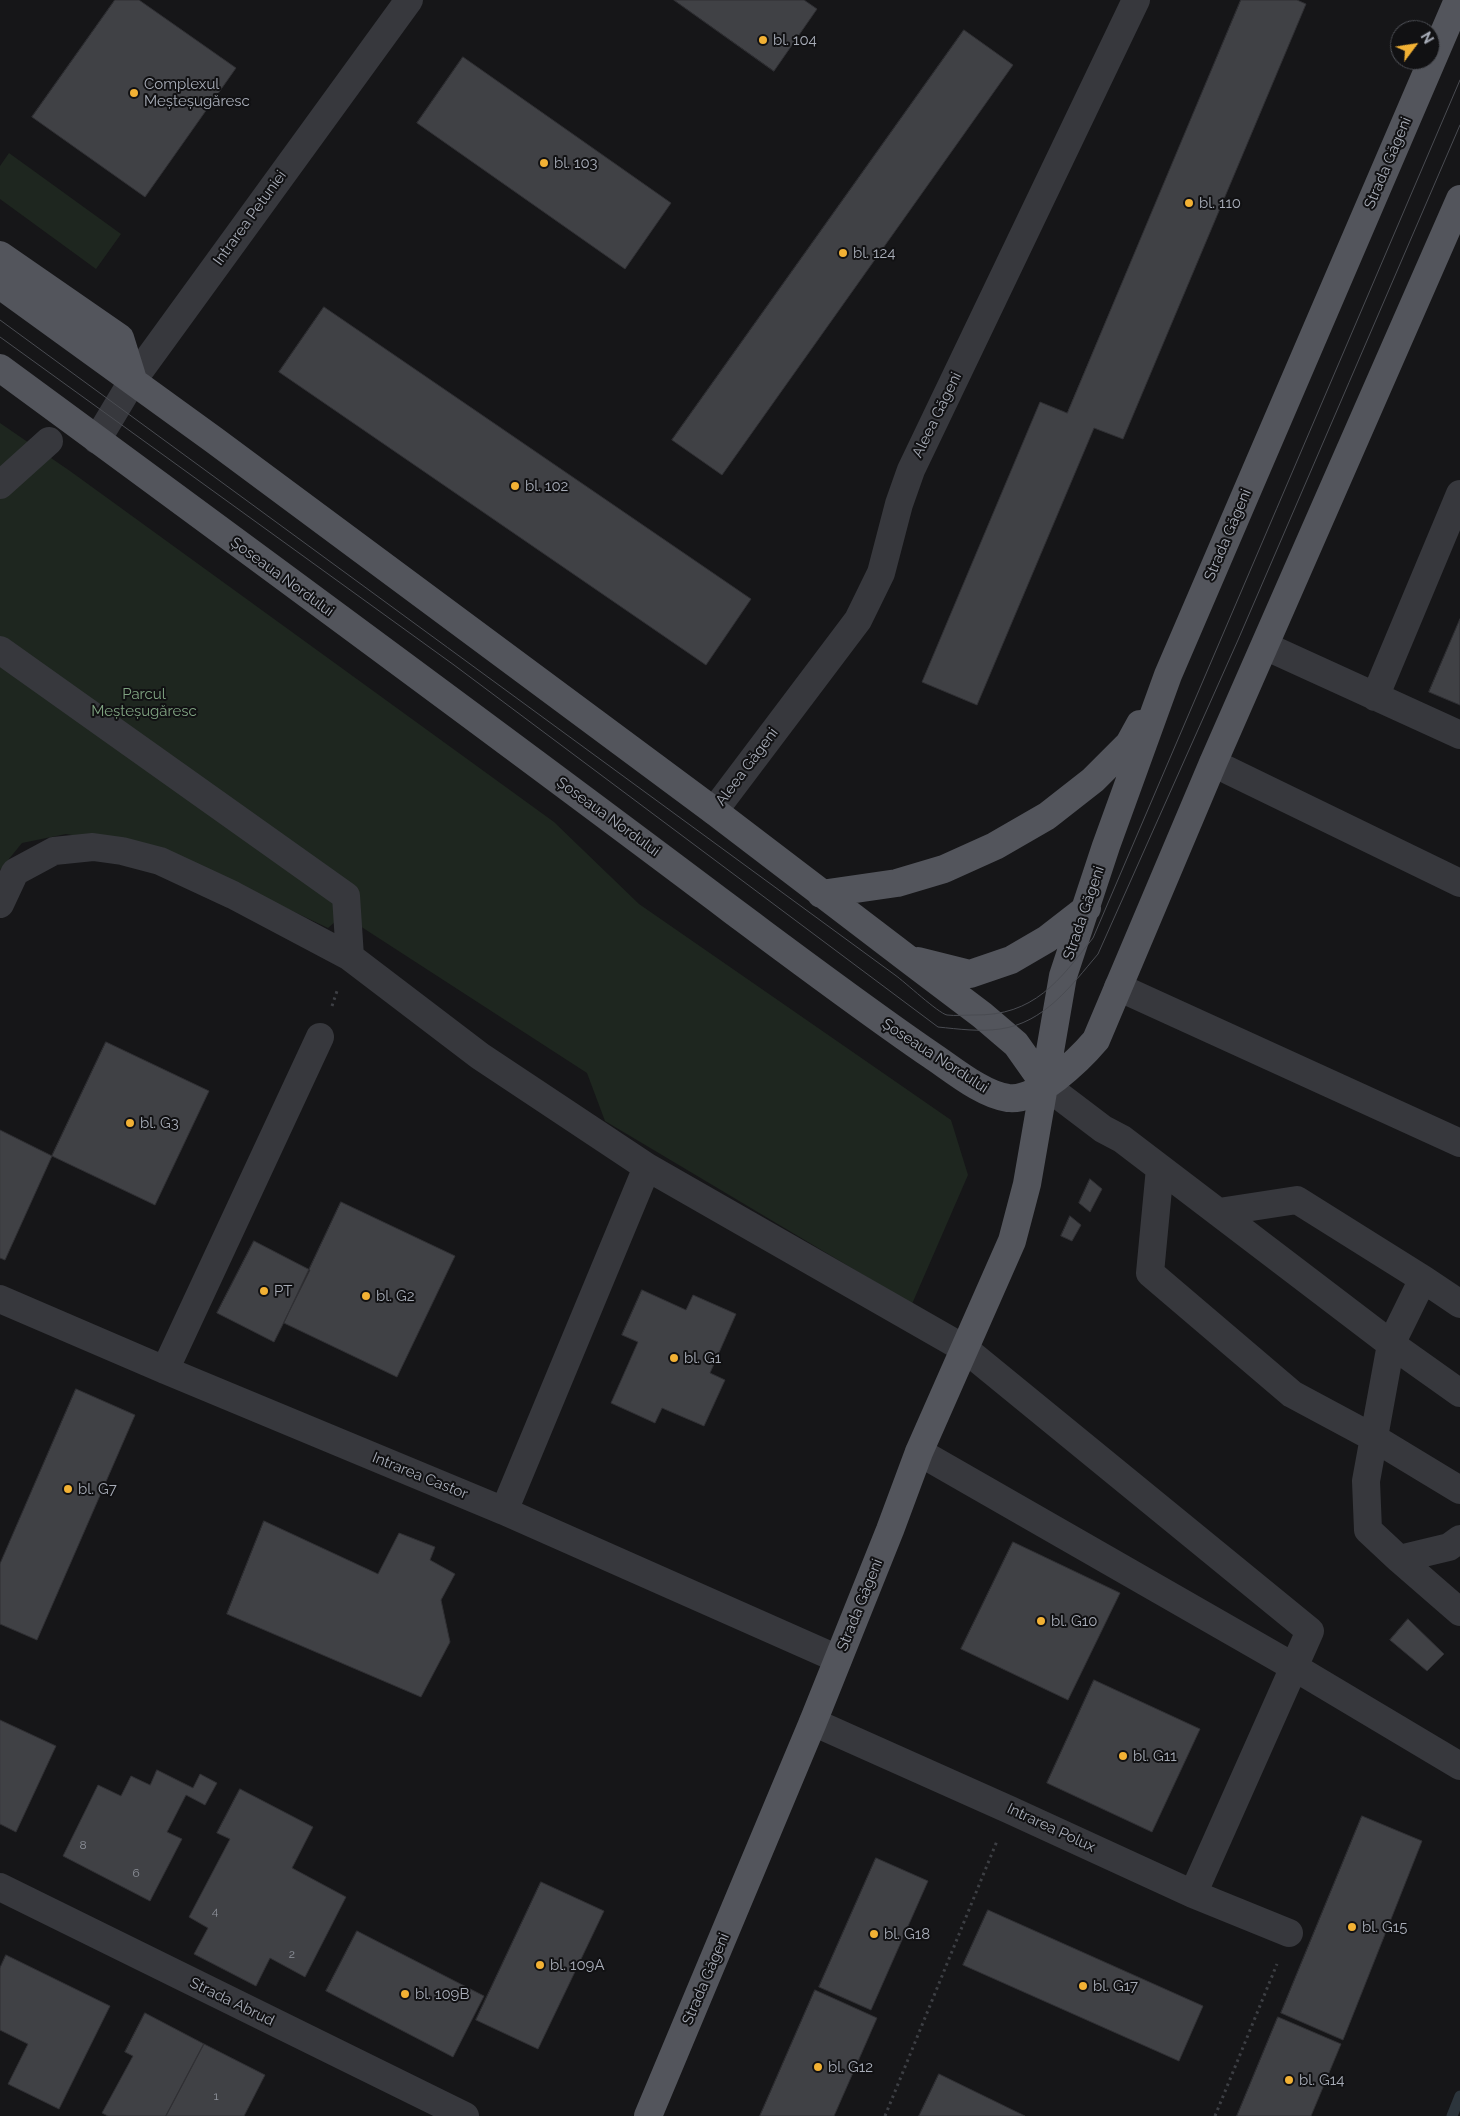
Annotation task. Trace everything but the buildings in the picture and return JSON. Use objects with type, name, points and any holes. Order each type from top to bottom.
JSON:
[{"type":"main road","name":"Strada Găgeni","points":[[648,2116],[813,1722],[919,1452],[1012,1241],[1027,1184],[1063,976],[1106,846],[1168,675],[1458,0]]},
{"type":"main road","points":[[0,285],[133,380],[714,811],[982,1015],[1016,1044],[1045,1085],[1081,1058],[1096,1040],[1213,763],[1460,199]]},
{"type":"main road","points":[[0,254],[120,338],[133,380]]},
{"type":"main road","name":"Șoseaua Nordului","points":[[0,368],[675,867],[866,1011],[969,1081],[995,1095],[1010,1099],[1024,1097],[1045,1085]]},
{"type":"main road","points":[[821,894],[897,883],[944,869],[995,846],[1047,816],[1093,780],[1129,744],[1168,675]]},
{"type":"main road","points":[[908,959],[970,974],[1010,960],[1048,939],[1087,908]]},
{"type":"street","name":"Intrarea Petuniei","points":[[97,440],[133,380],[409,0]]},
{"type":"street","name":"Aleea Găgeni","points":[[714,811],[858,620],[881,573],[910,470],[1136,0]]},
{"type":"street","points":[[0,485],[49,441]]},
{"type":"street","points":[[1375,697],[1460,494]]},
{"type":"street","points":[[1264,646],[1460,735]]},
{"type":"street","points":[[0,650],[346,896],[350,957]]},
{"type":"street","points":[[1213,763],[1460,883]]},
{"type":"street","points":[[0,904],[15,872],[54,851],[93,847],[122,851],[160,861],[233,895],[350,957],[480,1056],[647,1167],[965,1349],[1310,1631],[1193,1894]]},
{"type":"street","points":[[1118,987],[1460,1143]]},
{"type":"street","points":[[165,1370],[320,1037]]},
{"type":"street","points":[[1045,1085],[1103,1129],[1122,1139],[1391,1344],[1460,1393]]},
{"type":"street","points":[[504,1511],[647,1167]]},
{"type":"street","points":[[1160,1168],[1150,1273],[1292,1394],[1374,1438],[1460,1490]]},
{"type":"street","points":[[1219,1212],[1297,1200],[1460,1304]]},
{"type":"street","points":[[1423,1279],[1391,1344],[1366,1481],[1368,1530],[1460,1612]]},
{"type":"street","name":"Intrarea Castor","points":[[0,1299],[504,1511],[838,1659]]},
{"type":"street","points":[[919,1452],[1294,1667],[1460,1766]]},
{"type":"street","points":[[1399,1559],[1449,1547],[1460,1539]]},
{"type":"street","name":"Intrarea Polux","points":[[813,1722],[1193,1894],[1289,1933]]},
{"type":"street","name":"Strada Abrud","points":[[0,1888],[465,2116]]},
{"type":"path","points":[[320,1037],[350,957]]},
{"type":"path","points":[[885,2116],[1010,1810]]},
{"type":"path","points":[[1215,2116],[1289,1933]]},
{"type":"green space","points":[[9,153],[121,234],[96,269],[0,199],[0,166]]},
{"type":"green space","name":"Parcul Meșteșugăresc","points":[[0,423],[70,471],[554,822],[639,904],[951,1120],[968,1175],[912,1304],[605,1121],[587,1073],[343,915],[328,928],[166,851],[66,834],[22,843],[0,870]]},
{"type":"waterway","points":[[1452,2116],[1460,2096]]},
{"type":"tram line","points":[[0,320],[895,975],[936,1009],[947,1015],[995,1014],[1013,1009],[1043,993],[1056,982],[1093,938],[1460,80]]},
{"type":"tram line","points":[[0,337],[454,665],[938,1027],[977,1030],[1000,1029],[1016,1025],[1043,1011],[1067,990],[1098,954],[1238,640],[1460,125]]},
{"type":"place","name":"bl. 104","points":[[763,40]]},
{"type":"place","name":"Complexul Meșteșugăresc","points":[[134,93]]},
{"type":"place","name":"bl. 103","points":[[544,163]]},
{"type":"place","name":"bl. 110","points":[[1189,203]]},
{"type":"place","name":"bl. 124","points":[[843,253]]},
{"type":"place","name":"bl. 102","points":[[515,486]]},
{"type":"place","name":"bl. G3","points":[[130,1123]]},
{"type":"place","name":"PT","points":[[264,1291]]},
{"type":"place","name":"bl. G2","points":[[366,1296]]},
{"type":"place","name":"bl. G1","points":[[674,1358]]},
{"type":"place","name":"bl. G7","points":[[68,1489]]},
{"type":"place","name":"bl. G10","points":[[1041,1621]]},
{"type":"place","name":"bl. G11","points":[[1123,1756]]},
{"type":"place","name":"bl. G15","points":[[1352,1927]]},
{"type":"place","name":"bl. G18","points":[[874,1934]]},
{"type":"place","name":"bl. 109A","points":[[540,1965]]},
{"type":"place","name":"bl. G17","points":[[1083,1986]]},
{"type":"place","name":"bl. 109B","points":[[405,1994]]},
{"type":"place","name":"bl. G12","points":[[818,2067]]},
{"type":"place","name":"bl. G14","points":[[1289,2080]]}]
